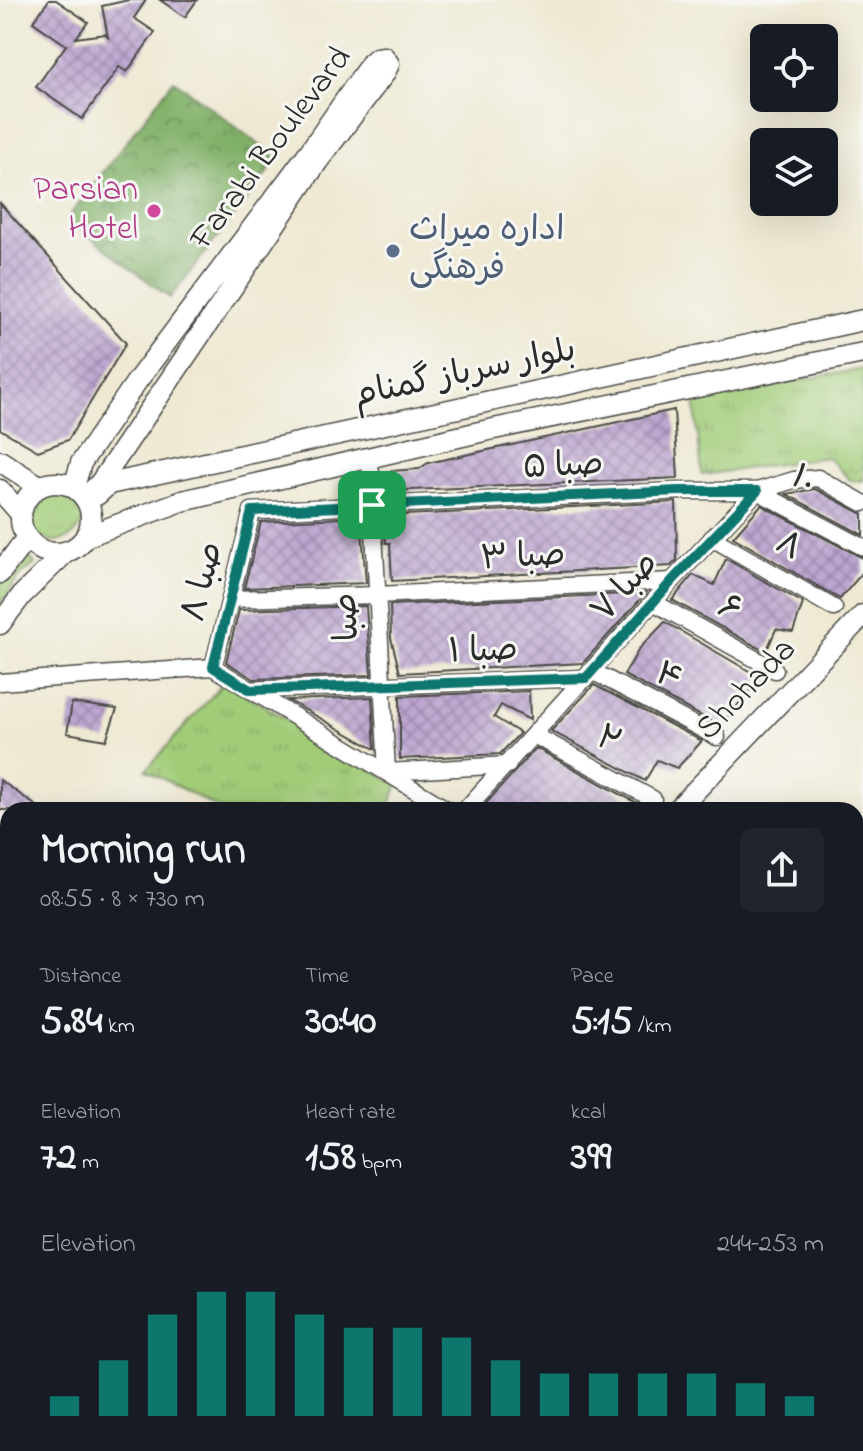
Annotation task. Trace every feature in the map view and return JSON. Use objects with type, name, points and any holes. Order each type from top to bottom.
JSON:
[{"type":"main road","name":"Farabi Boulevard","points":[[314,156],[100,483],[82,496],[81,463],[137,381],[314,156]]},
{"type":"main road","name":"بلوار سرباز گمنام","points":[[82,496],[109,484],[863,320]]},
{"type":"main road","name":"بلوار سرباز گمنام","points":[[87,536],[182,501],[500,428],[863,353]]},
{"type":"main road","points":[[137,381],[158,394]]},
{"type":"main road","points":[[0,461],[39,486]]},
{"type":"main road","points":[[0,624],[22,595],[87,536],[92,519],[82,496],[57,482],[39,486],[26,497],[20,513],[21,527],[26,539],[42,551],[66,552]]},
{"type":"main road","points":[[0,490],[20,513]]},
{"type":"main road","points":[[0,573],[26,539]]},
{"type":"main road","name":"Shohada","points":[[685,802],[863,615]]},
{"type":"street","name":"صبا","points":[[370,458],[387,772]]},
{"type":"street","points":[[757,491],[794,480],[818,478],[863,503]]},
{"type":"street","name":"صبا ۵","points":[[252,511],[678,491],[757,491]]},
{"type":"street","name":"صبا ۷","points":[[473,802],[757,491]]},
{"type":"street","name":"۱۰","points":[[757,491],[863,547]]},
{"type":"street","name":"صبا ۸","points":[[213,667],[252,511]]},
{"type":"street","name":"۸","points":[[712,538],[834,608]]},
{"type":"street","name":"صبا ۳","points":[[232,599],[672,581]]},
{"type":"street","name":"۶","points":[[653,602],[775,670]]},
{"type":"street","points":[[0,682],[213,667],[435,802]]},
{"type":"street","name":"صبا ۱","points":[[250,690],[589,674]]},
{"type":"street","name":"۴","points":[[589,674],[717,737]]},
{"type":"street","name":"۲","points":[[534,735],[653,799]]},
{"type":"street","points":[[387,772],[508,765]]},
{"type":"green space","points":[[174,80],[278,159],[170,298],[67,219]]},
{"type":"green space","points":[[863,369],[863,481],[850,480],[828,457],[702,475],[694,398]]},
{"type":"green space","points":[[55,483],[75,492],[84,512],[75,532],[55,541],[35,532],[26,512],[35,492]]},
{"type":"green space","points":[[24,550],[35,564],[21,575],[0,604],[0,577]]},
{"type":"green space","points":[[224,682],[398,785],[391,802],[207,802],[146,770]]},
{"type":"building","points":[[49,0],[56,0],[88,22],[76,38],[105,34],[108,37],[102,6],[129,0],[146,0],[134,18],[155,32],[127,72],[119,67],[82,119],[36,87],[66,45],[33,22]]},
{"type":"building","points":[[160,0],[197,0],[185,17]]},
{"type":"building","points":[[0,203],[126,343],[68,440],[38,451],[0,429]]},
{"type":"building","points":[[674,410],[678,478],[388,491],[386,478],[391,471],[419,469],[428,463]]},
{"type":"building","points":[[815,489],[863,514],[863,535],[786,494]]},
{"type":"building","points":[[676,502],[677,560],[671,566],[392,581],[390,543],[386,543],[384,516]]},
{"type":"building","points":[[761,505],[863,558],[863,572],[840,599],[733,537]]},
{"type":"building","points":[[361,517],[366,583],[244,588],[261,522]]},
{"type":"building","points":[[726,559],[803,603],[793,632],[776,629],[766,652],[672,600],[693,575],[714,585]]},
{"type":"building","points":[[646,593],[583,663],[400,673],[391,638],[390,605]]},
{"type":"building","points":[[366,606],[371,675],[254,679],[226,662],[239,610]]},
{"type":"building","points":[[665,622],[761,678],[720,726],[624,675],[639,649]]},
{"type":"building","points":[[594,685],[702,741],[677,768],[657,760],[645,781],[551,731]]},
{"type":"building","points":[[529,691],[530,720],[501,705],[494,717],[520,733],[500,754],[400,759],[400,696]]},
{"type":"building","points":[[372,697],[375,749],[288,700]]},
{"type":"building","points":[[72,703],[117,709],[106,740],[67,733]]},
{"type":"building","points":[[536,748],[635,802],[487,802]]},
{"type":"building","points":[[0,780],[31,802],[0,802]]},
{"type":"place","name":"Parsian Hotel","points":[[154,211]]},
{"type":"place","name":"اداره میراث فرهنگی","points":[[393,251]]},
{"type":"route","points":[[678,491],[757,491],[586,678],[250,690],[213,667],[252,511],[372,505],[678,491]]}]
